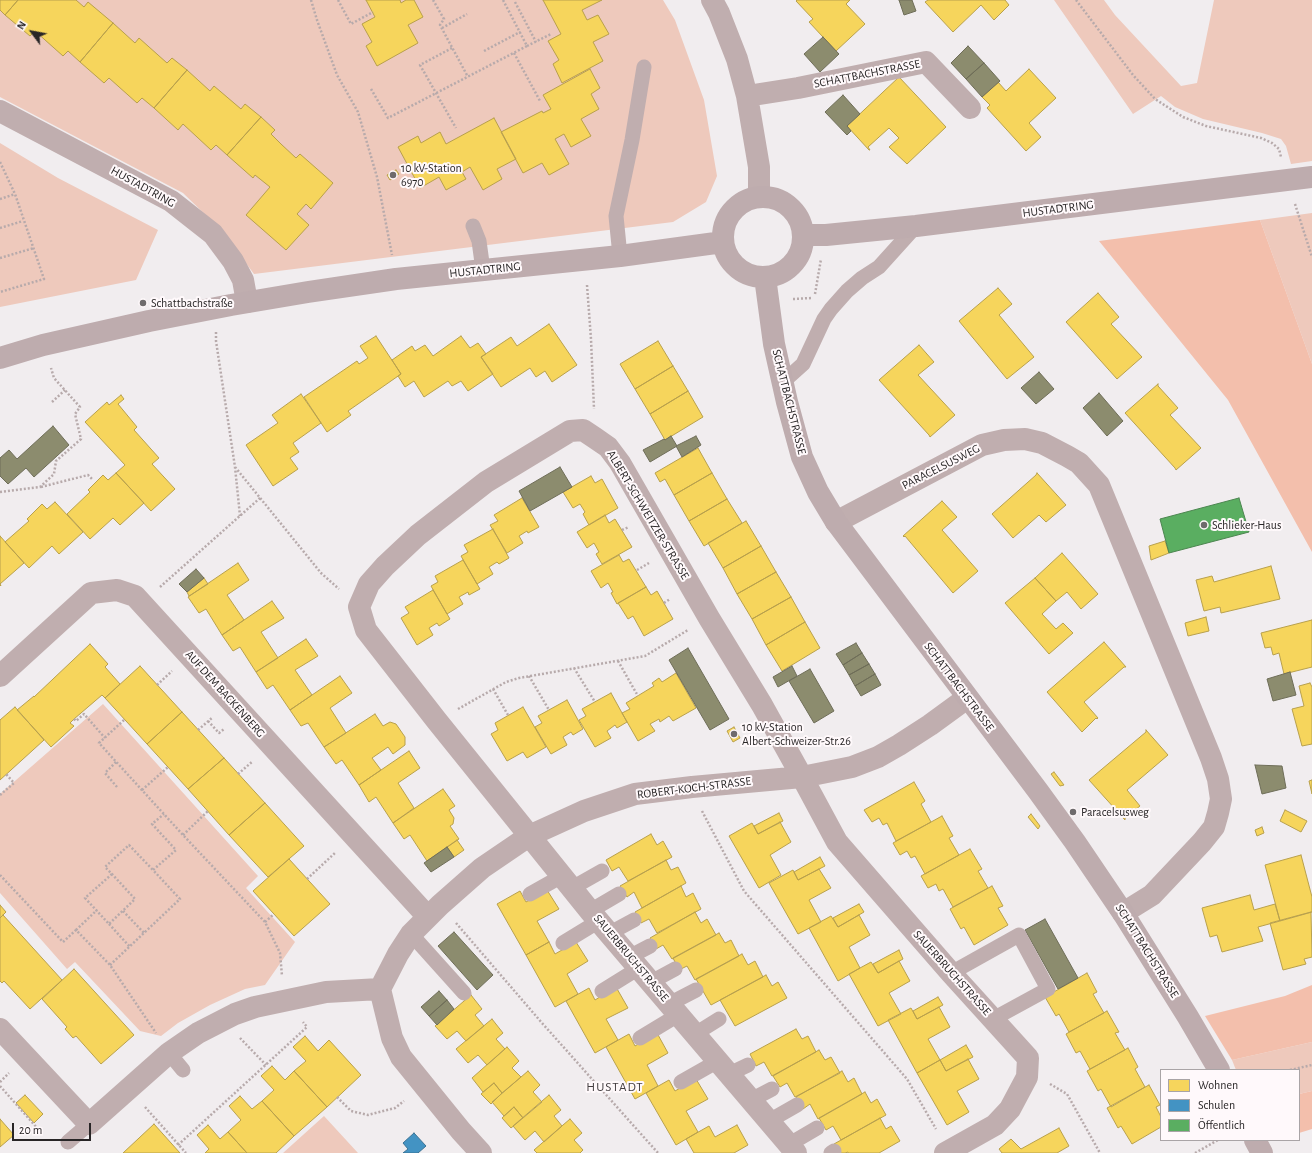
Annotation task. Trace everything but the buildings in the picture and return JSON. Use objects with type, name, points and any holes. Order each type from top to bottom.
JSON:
[{"type":"street","points":[[712,0],[719,13],[737,60],[747,96],[759,167],[759,196]]},
{"type":"street","name":"SCHATTBACHSTRASSE","points":[[747,96],[798,88],[926,62],[970,108]]},
{"type":"street","name":"HUSTADTRING","points":[[0,111],[171,201],[213,234],[233,261],[243,280],[247,302]]},
{"type":"street","name":"HUSTADTRING","points":[[804,235],[826,235],[916,226],[1312,177]]},
{"type":"street","points":[[759,196],[774,198],[787,203],[799,217],[803,226],[804,235],[803,246],[799,256],[793,264],[785,271],[766,277],[748,274],[737,268],[729,258],[723,242],[723,232],[729,215],[742,202],[759,196]]},
{"type":"street","name":"HUSTADTRING","points":[[0,358],[43,345],[149,321],[336,287],[396,279],[620,256],[723,242]]},
{"type":"street","name":"SCHATTBACHSTRASSE","points":[[766,277],[774,344],[782,382],[802,457],[818,492],[836,522],[1052,810],[1124,914],[1218,1069]]},
{"type":"street","name":"ALBERT-SCHWEITZER-STRASSE","points":[[359,607],[369,584],[385,566],[418,535],[486,482],[570,431],[583,430],[608,447],[620,463],[802,777]]},
{"type":"street","name":"PARACELSUSWEG","points":[[836,522],[982,445],[1004,440],[1025,439],[1052,447],[1079,463],[1099,485],[1211,758],[1218,779],[1221,799],[1214,827],[1202,842],[1152,895],[1124,914]]},
{"type":"street","name":"AUF DEM BACKENBERG","points":[[0,676],[91,593],[117,590],[135,596],[354,836],[434,911]]},
{"type":"street","points":[[359,607],[366,630],[530,836]]},
{"type":"street","name":"ROBERT-KOCH-STRASSE","points":[[380,989],[410,934],[482,868],[530,836],[584,810],[635,794],[802,777],[852,767],[878,757],[899,745],[967,698]]},
{"type":"street","name":"SAUERBRUCHSTRASSE","points":[[802,777],[836,842],[1028,1058],[1027,1078],[1010,1109],[995,1126],[947,1152]]},
{"type":"street","name":"SAUERBRUCHSTRASSE","points":[[530,836],[600,922],[695,1034],[732,1067],[751,1100],[792,1149]]},
{"type":"street","points":[[0,1029],[88,1124],[169,1053],[198,1033],[222,1020],[255,1006],[284,1000],[326,992],[380,989],[392,1038],[401,1057],[481,1153]]},
{"type":"street","points":[[1256,1141],[1262,1153]]},
{"type":"lane","points":[[620,256],[616,216],[632,140],[644,67]]},
{"type":"lane","points":[[473,226],[479,242],[483,270]]},
{"type":"lane","points":[[782,382],[803,364],[824,319],[831,309],[847,291],[862,278],[879,267],[916,226]]},
{"type":"lane","points":[[530,894],[602,871]]},
{"type":"lane","points":[[600,922],[619,894]]},
{"type":"lane","points":[[563,943],[600,922],[634,920]]},
{"type":"lane","points":[[410,934],[464,993]]},
{"type":"lane","points":[[951,973],[1019,935],[1048,989],[993,1019]]},
{"type":"lane","points":[[640,969],[650,946]]},
{"type":"lane","points":[[602,991],[640,969],[675,969]]},
{"type":"lane","points":[[640,1038],[696,990]]},
{"type":"lane","points":[[695,1034],[720,1019]]},
{"type":"lane","points":[[169,1053],[183,1070]]},
{"type":"lane","points":[[681,1082],[732,1067]]},
{"type":"lane","points":[[751,1100],[772,1089]]},
{"type":"lane","points":[[769,1121],[796,1105]]},
{"type":"lane","points":[[68,1142],[88,1124]]},
{"type":"lane","points":[[792,1149],[817,1128]]},
{"type":"path","points":[[311,0],[337,75],[358,112],[377,177],[396,279]]},
{"type":"path","points":[[338,0],[350,24],[373,12]]},
{"type":"path","points":[[433,0],[444,19],[440,25],[468,77]]},
{"type":"path","points":[[503,0],[527,46]]},
{"type":"path","points":[[1076,0],[1133,75],[1155,99],[1183,117],[1206,126],[1261,138],[1272,143],[1279,149],[1288,180]]},
{"type":"path","points":[[515,2],[536,42]]},
{"type":"path","points":[[442,28],[467,14]]},
{"type":"path","points":[[484,51],[520,32]]},
{"type":"path","points":[[371,89],[388,118],[552,34]]},
{"type":"path","points":[[452,48],[420,65],[435,94],[456,128]]},
{"type":"path","points":[[514,53],[540,101]]},
{"type":"path","points":[[0,162],[15,194],[44,279],[0,292]]},
{"type":"path","points":[[0,199],[15,194]]},
{"type":"path","points":[[1299,215],[1312,257]]},
{"type":"path","points":[[0,228],[23,221]]},
{"type":"path","points":[[768,301],[814,298],[826,235]]},
{"type":"path","points":[[0,258],[34,248]]},
{"type":"path","points":[[216,308],[216,341],[235,467],[240,516]]},
{"type":"path","points":[[590,312],[593,393]]},
{"type":"path","points":[[40,487],[54,474],[56,461],[81,439],[75,414],[80,407],[54,378],[43,345]]},
{"type":"path","points":[[52,402],[65,390]]},
{"type":"path","points":[[235,467],[321,574],[359,607]]},
{"type":"path","points":[[0,492],[40,487],[88,475],[93,480]]},
{"type":"path","points":[[142,603],[260,498]]},
{"type":"path","points":[[437,721],[506,682],[529,676],[645,656],[710,618]]},
{"type":"path","points":[[618,661],[638,696]]},
{"type":"path","points":[[574,668],[595,702]]},
{"type":"path","points":[[157,685],[172,671],[176,675]]},
{"type":"path","points":[[529,676],[549,710]]},
{"type":"path","points":[[493,689],[508,715]]},
{"type":"path","points":[[74,719],[76,721],[84,714],[105,738]]},
{"type":"path","points":[[124,720],[99,743],[265,922],[280,953],[284,1000]]},
{"type":"path","points":[[198,730],[208,721]]},
{"type":"path","points":[[116,762],[105,773],[117,787]]},
{"type":"path","points":[[142,790],[168,767]]},
{"type":"path","points":[[0,796],[14,783],[6,774]]},
{"type":"path","points":[[692,787],[700,809],[744,891],[907,1079],[947,1152]]},
{"type":"path","points":[[183,835],[208,811]]},
{"type":"path","points":[[153,870],[176,850],[152,824],[164,814]]},
{"type":"path","points":[[307,879],[354,836]]},
{"type":"path","points":[[109,924],[135,899],[105,867],[129,845],[180,899],[110,965]]},
{"type":"path","points":[[112,874],[85,898],[130,947]]},
{"type":"path","points":[[0,875],[63,942],[97,910]]},
{"type":"path","points":[[123,911],[144,934]]},
{"type":"path","points":[[434,911],[658,1153]]},
{"type":"path","points":[[265,922],[274,914]]},
{"type":"path","points":[[76,930],[110,965],[169,1053]]},
{"type":"path","points":[[222,1020],[266,1065]]},
{"type":"path","points":[[178,1145],[307,1027]]},
{"type":"path","points":[[1294,1069],[1312,1065]]},
{"type":"path","points":[[1027,1078],[1047,1082],[1067,1094],[1100,1153]]},
{"type":"path","points":[[0,1086],[38,1129]]},
{"type":"path","points":[[337,1097],[351,1111],[368,1115],[395,1108],[424,1086]]},
{"type":"path","points":[[128,1088],[186,1153]]},
{"type":"path","points":[[1195,1153],[1216,1141]]},
{"type":"shaded area","points":[[0,0],[663,0],[675,20],[704,100],[717,176],[706,202],[673,222],[254,274],[222,231],[183,193],[0,97]]},
{"type":"shaded area","points":[[1054,0],[1104,0],[1115,15],[1181,86],[1197,83],[1214,0],[1312,0],[1312,161],[1291,164],[1286,146],[1281,139],[1203,119],[1175,107],[1161,96],[1133,114]]},
{"type":"shaded area","points":[[0,143],[58,178],[158,230],[136,280],[0,307]]},
{"type":"shaded area","points":[[1312,213],[1312,364],[1260,220]]},
{"type":"shaded area","points":[[1260,220],[1312,364],[1312,552],[1228,400],[1099,241]]},
{"type":"shaded area","points":[[103,704],[258,876],[246,888],[295,942],[265,985],[245,989],[210,1005],[178,1023],[161,1036],[140,1031],[75,962],[67,969],[0,893],[0,794]]},
{"type":"shaded area","points":[[1312,985],[1312,1042],[1232,1060],[1205,1016],[1285,996]]},
{"type":"shaded area","points":[[1312,1042],[1312,1091],[1300,1094],[1300,1069],[1236,1069],[1232,1060]]},
{"type":"shaded area","points":[[1312,1091],[1312,1129],[1300,1133],[1300,1094]]},
{"type":"shaded area","points":[[324,1116],[358,1153],[283,1153]]},
{"type":"place","name":"10 kV-Station 6970","points":[[393,175]]},
{"type":"place","name":"Schattbachstraße","points":[[143,303]]},
{"type":"place","name":"Schlieker-Haus","points":[[1204,525]]},
{"type":"place","name":"10 kV-Station Albert-Schweizer-Str.26","points":[[734,734]]},
{"type":"place","name":"Paracelsusweg","points":[[1073,812]]},
{"type":"district","name":"HUSTADT","points":[[615,1087]]}]
